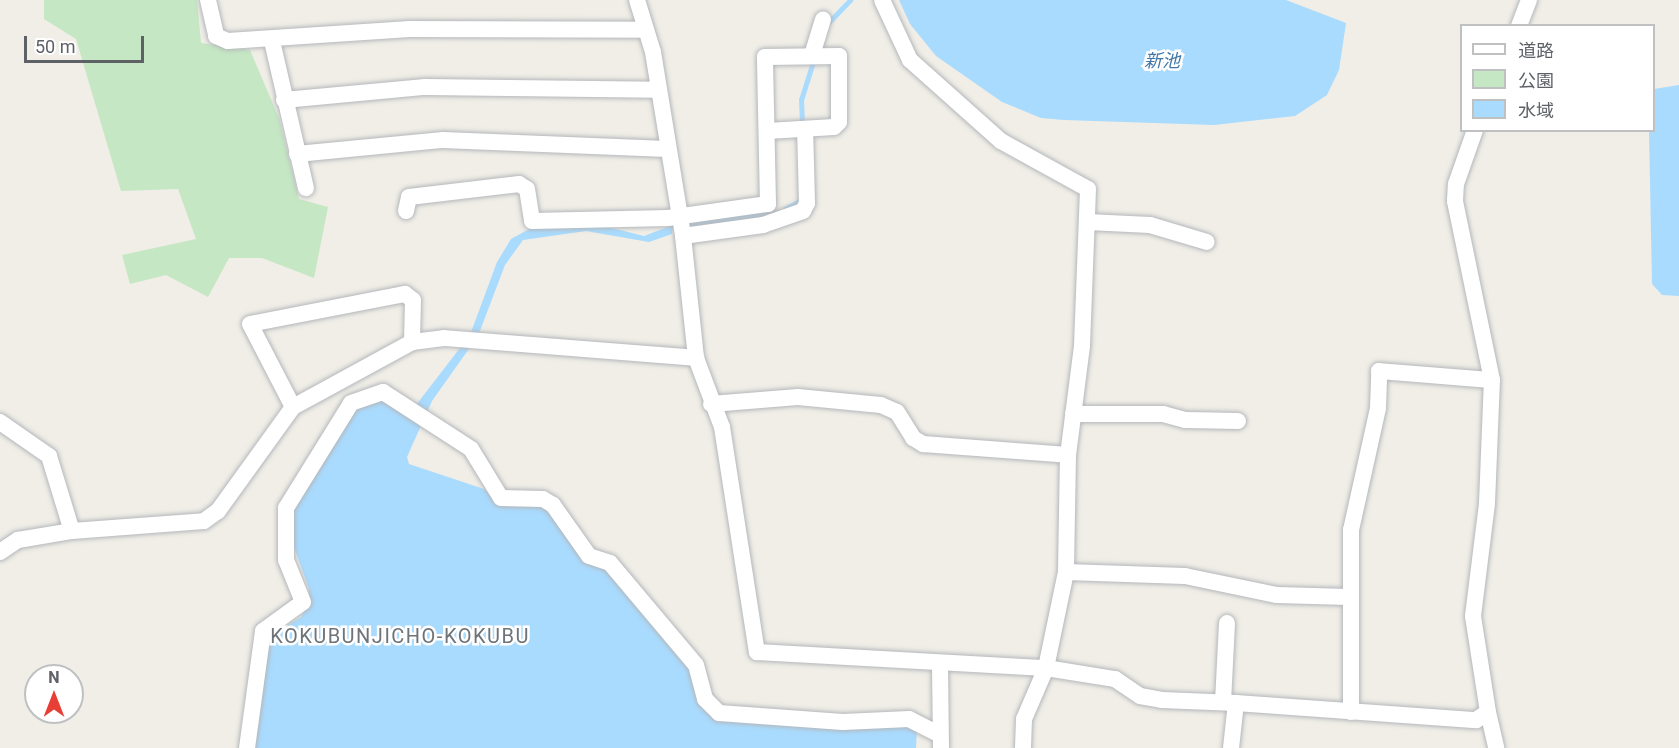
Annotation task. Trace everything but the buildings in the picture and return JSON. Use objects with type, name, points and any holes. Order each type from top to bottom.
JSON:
[{"type":"street","points":[[637,0],[657,90],[682,227],[696,358],[711,404],[722,427],[757,652],[940,666],[1046,668],[1115,679],[1140,696],[1162,700],[1230,702],[1476,720],[1488,712]]},
{"type":"street","points":[[882,0],[910,60],[1001,141],[1088,189],[1088,222],[1068,455],[1066,572],[1046,668],[1024,719],[1023,748]]},
{"type":"street","points":[[1520,24],[1529,0]]},
{"type":"street","points":[[213,1],[216,36],[272,41],[410,29],[645,30]]},
{"type":"street","points":[[813,52],[823,19]]},
{"type":"street","points":[[272,41],[306,188]]},
{"type":"street","points":[[682,227],[768,204],[765,57],[813,52],[839,56],[839,122],[834,127],[767,131]]},
{"type":"street","points":[[284,100],[425,87],[657,90]]},
{"type":"street","points":[[406,211],[409,197],[519,184],[527,189],[532,221],[682,227],[764,225],[803,211],[807,203],[805,129]]},
{"type":"street","points":[[1474,132],[1456,184],[1455,201],[1492,380],[1488,491],[1473,616],[1496,748]]},
{"type":"street","points":[[297,154],[444,140],[667,149]]},
{"type":"street","points":[[1088,222],[1150,225],[1207,242]]},
{"type":"street","points":[[293,407],[250,324],[405,294],[413,300],[412,342]]},
{"type":"street","points":[[0,552],[18,540],[72,531],[204,521],[218,511],[293,407],[412,342],[468,342],[696,358]]},
{"type":"street","points":[[1351,712],[1348,597],[1351,530],[1378,408],[1379,371],[1492,380]]},
{"type":"street","points":[[247,748],[263,631],[303,602],[286,560],[286,508],[351,403],[383,392],[471,449],[501,498],[543,499],[553,505],[589,556],[610,563],[696,666],[705,699],[719,714],[843,722],[909,719],[939,740]]},
{"type":"street","points":[[711,404],[798,397],[881,405],[897,412],[923,444],[1068,455]]},
{"type":"street","points":[[1073,414],[1163,414],[1185,420],[1238,422]]},
{"type":"street","points":[[0,422],[49,456],[72,531]]},
{"type":"street","points":[[1066,572],[1185,576],[1277,595],[1348,597]]},
{"type":"street","points":[[1227,623],[1232,748]]},
{"type":"street","points":[[939,740],[940,666]]},
{"type":"green space","points":[[44,0],[197,0],[201,43],[250,50],[279,118],[299,199],[328,207],[314,278],[262,258],[229,258],[208,297],[166,275],[130,284],[122,255],[196,239],[178,189],[121,191],[76,39],[44,19]]},
{"type":"water","name":"新池","points":[[899,0],[1286,0],[1346,23],[1339,70],[1327,95],[1295,116],[1214,125],[1064,120],[1041,118],[1002,102],[936,56],[910,24]]},
{"type":"water","points":[[1679,85],[1679,296],[1662,295],[1652,284],[1649,132],[1655,132],[1655,89]]},
{"type":"water","points":[[673,225],[672,234],[649,242],[586,231],[523,240],[505,265],[478,336],[432,401],[407,457],[409,464],[484,489],[494,499],[540,503],[605,565],[692,669],[703,708],[898,724],[917,730],[916,748],[252,748],[269,637],[301,617],[309,604],[309,589],[291,539],[292,514],[351,410],[371,398],[416,405],[470,335],[497,262],[511,239],[531,228],[604,226],[644,236]]},
{"type":"waterway","points":[[828,23],[850,0]]},
{"type":"waterway","points":[[802,126],[801,100],[814,59]]},
{"type":"waterway","points":[[785,209],[801,200]]},
{"type":"waterway","points":[[685,226],[778,212]]},
{"type":"district","name":"KOKUBUNJICHO-KOKUBU","points":[[400,636]]}]
